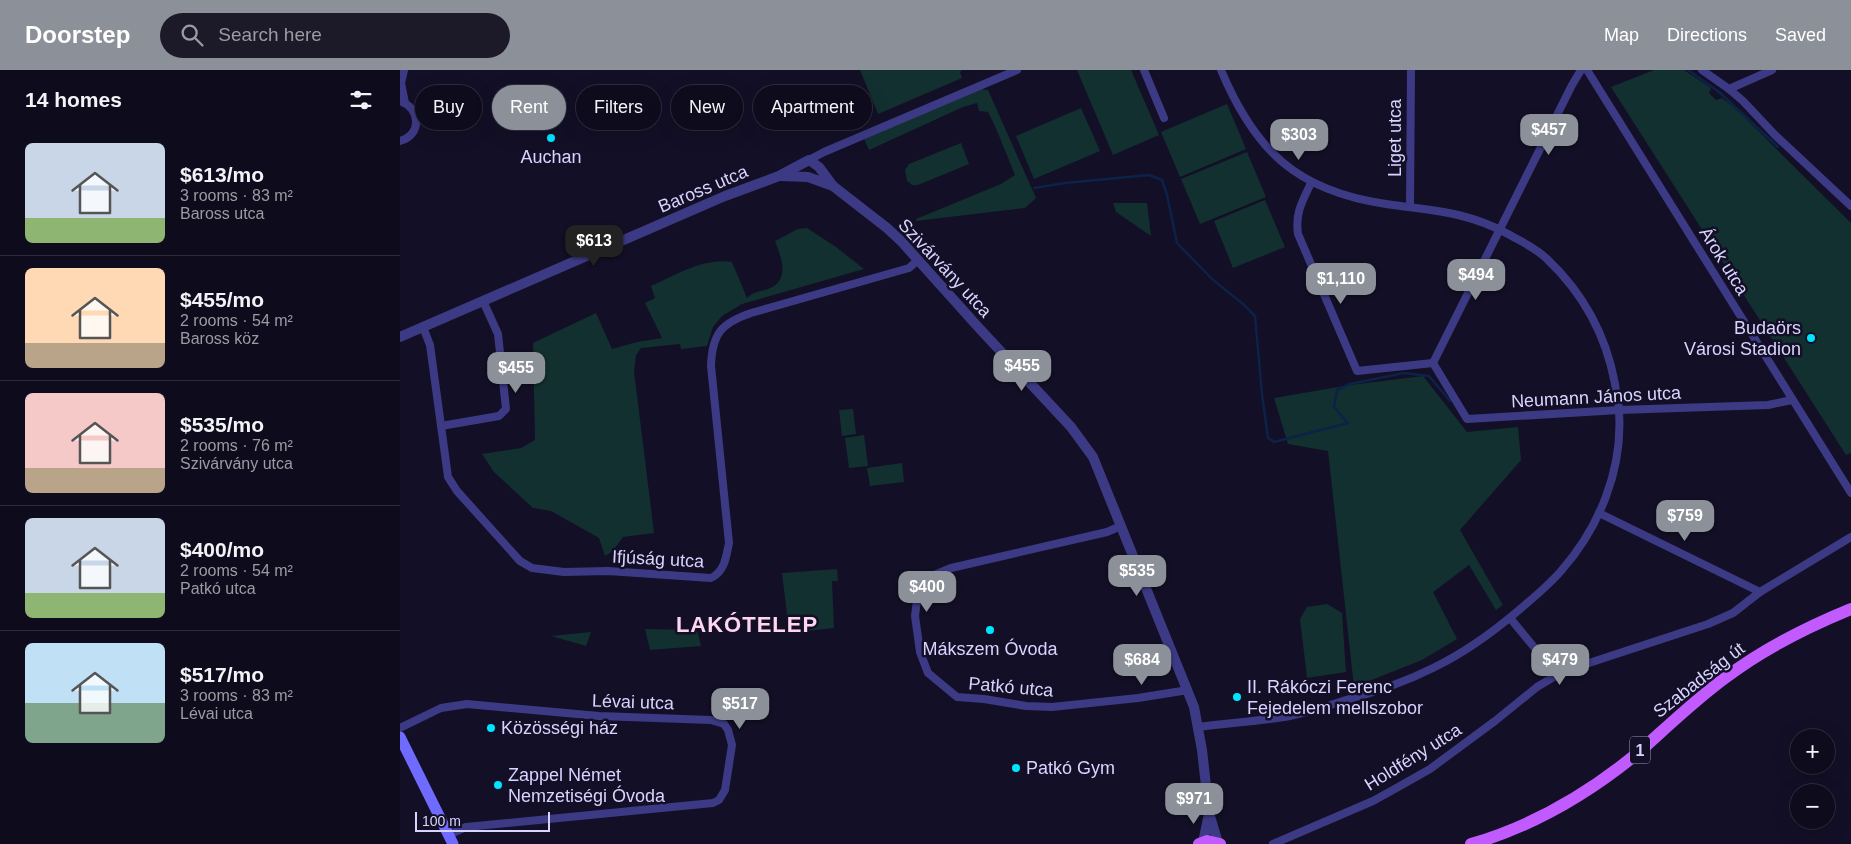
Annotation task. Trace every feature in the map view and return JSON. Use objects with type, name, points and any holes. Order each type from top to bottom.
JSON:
[{"type":"main road","name":"Szabadság út","points":[[1471,844],[1512,830],[1581,796],[1639,752],[1726,677],[1758,655],[1796,634],[1851,609]]},
{"type":"main road","points":[[400,737],[450,839]]},
{"type":"main road","points":[[1201,843],[1211,841],[1219,844]]},
{"type":"street","points":[[400,141],[411,135],[416,124],[413,109],[403,102],[401,83],[404,70]]},
{"type":"street","name":"Baross utca","points":[[400,337],[726,196],[779,176],[824,152],[1017,70]]},
{"type":"street","points":[[1144,70],[1164,118]]},
{"type":"street","points":[[1198,727],[1300,714],[1390,686],[1433,668],[1477,643],[1541,592],[1575,554],[1599,513],[1615,466],[1620,430],[1619,410],[1613,376],[1603,338],[1572,286],[1546,258],[1532,248],[1481,221],[1446,211],[1385,204],[1349,197],[1311,183],[1283,163],[1258,138],[1234,100],[1222,70]]},
{"type":"street","name":"Liget utca","points":[[1410,207],[1411,70]]},
{"type":"street","points":[[1311,183],[1298,212],[1296,222],[1298,234],[1357,371],[1432,363],[1581,70]]},
{"type":"street","name":"Árok utca","points":[[1587,70],[1851,493]]},
{"type":"street","points":[[1702,70],[1729,89],[1851,206]]},
{"type":"street","points":[[1729,89],[1772,70]]},
{"type":"street","name":"Szivárvány utca","points":[[809,160],[819,166],[834,186],[887,228],[918,260],[1082,441],[1093,457],[1194,707],[1209,814],[1219,844]]},
{"type":"street","name":"Szivárvány utca","points":[[779,176],[808,177],[834,186]]},
{"type":"street","name":"Ifjúság utca","points":[[423,327],[430,345],[446,469],[452,485],[511,552],[528,567],[564,572],[608,571],[711,578],[723,567],[729,543],[711,366],[711,354],[723,326],[734,319],[751,313],[909,268],[918,260]]},
{"type":"street","points":[[441,426],[499,416],[506,409],[498,334],[483,301]]},
{"type":"street","name":"Neumann János utca","points":[[1432,363],[1467,418],[1768,405],[1792,400]]},
{"type":"street","points":[[1599,513],[1760,592]]},
{"type":"street","name":"Patkó utca","points":[[1121,526],[1092,536],[951,568],[925,582],[920,591],[915,616],[920,652],[928,673],[957,697],[984,699],[1026,706],[1052,707],[1147,697],[1188,690]]},
{"type":"street","name":"Holdfény utca","points":[[1273,844],[1373,801],[1415,777],[1495,721],[1537,687],[1556,675],[1708,624],[1733,612],[1760,592],[1851,537]]},
{"type":"street","points":[[1510,618],[1556,675]]},
{"type":"street","name":"Lévai utca","points":[[400,728],[441,708],[466,704],[599,716],[711,720],[724,724],[728,730],[732,745],[725,790],[719,800],[713,803],[466,827],[450,839]]},
{"type":"street","name":"Szivárvány utca","points":[[1201,843],[1209,814]]},
{"type":"green space","points":[[860,70],[962,70],[960,72],[962,78],[878,114],[872,99],[872,85],[866,85]]},
{"type":"green space","points":[[1077,70],[1131,70],[1159,135],[1113,155]]},
{"type":"green space","name":"Budaörs Városi Stadion","points":[[1654,70],[1684,70],[1711,88],[1709,93],[1716,100],[1722,98],[1736,109],[1851,223],[1851,453],[1846,455],[1611,87]]},
{"type":"green space","points":[[980,89],[988,90],[1036,198],[1025,208],[916,221],[916,219],[1001,184],[1015,175],[988,112],[979,111],[977,103],[963,107],[869,150],[864,139]]},
{"type":"green space","points":[[1227,104],[1246,149],[1180,177],[1161,132]]},
{"type":"green space","points":[[1081,108],[1100,151],[1034,179],[1016,136]]},
{"type":"green space","points":[[961,143],[969,164],[918,185],[912,185],[907,181],[905,170],[909,164]]},
{"type":"green space","points":[[1247,152],[1266,197],[1200,224],[1181,179]]},
{"type":"green space","points":[[1265,200],[1285,247],[1233,268],[1214,221]]},
{"type":"green space","points":[[1113,203],[1147,203],[1151,236],[1116,212]]},
{"type":"green space","points":[[807,228],[836,247],[864,269],[742,304],[722,316],[713,327],[707,346],[681,349],[680,344],[641,348],[636,355],[634,371],[654,533],[623,537],[613,551],[605,556],[599,538],[551,511],[533,508],[494,472],[482,454],[521,448],[535,440],[533,343],[596,313],[612,349],[662,338],[645,303],[655,298],[651,286],[701,264],[722,261],[732,262],[747,298],[768,289],[780,280],[782,268],[780,254],[775,241],[798,229]]},
{"type":"green space","points":[[1423,376],[1467,432],[1518,427],[1521,460],[1460,530],[1503,605],[1496,610],[1469,565],[1433,592],[1457,639],[1422,660],[1354,687],[1328,451],[1288,444],[1274,398],[1350,385]]},
{"type":"green space","points":[[853,409],[856,434],[842,436],[839,410]]},
{"type":"green space","points":[[864,435],[868,466],[849,468],[845,438]]},
{"type":"green space","points":[[902,463],[904,482],[870,486],[867,468]]},
{"type":"green space","points":[[837,569],[838,581],[832,581],[834,628],[797,632],[788,622],[782,573]]},
{"type":"green space","points":[[1327,604],[1342,613],[1346,672],[1307,678],[1300,619],[1307,607]]},
{"type":"green space","points":[[645,629],[697,630],[701,646],[650,650]]},
{"type":"green space","points":[[591,632],[586,646],[551,636]]},
{"type":"waterway","points":[[1688,70],[1719,92],[1778,147]]},
{"type":"waterway","points":[[1034,188],[1149,175],[1162,180],[1177,243],[1212,279],[1255,316],[1268,438],[1274,442],[1348,423],[1334,407],[1337,390],[1350,384],[1404,373],[1429,376],[1450,401]]},
{"type":"place","name":"Auchan","points":[[551,138]]},
{"type":"place","name":"Budaörs Városi Stadion","points":[[1811,338]]},
{"type":"place","name":"Mákszem Óvoda","points":[[990,630]]},
{"type":"place","name":"II. Rákóczi Ferenc Fejedelem mellszobor","points":[[1237,697]]},
{"type":"place","name":"Közösségi ház","points":[[491,728]]},
{"type":"place","name":"Patkó Gym","points":[[1016,768]]},
{"type":"place","name":"Zappel Német Nemzetiségi Óvoda","points":[[498,785]]},
{"type":"district","name":"LAKÓTELEP","points":[[747,624]]}]
